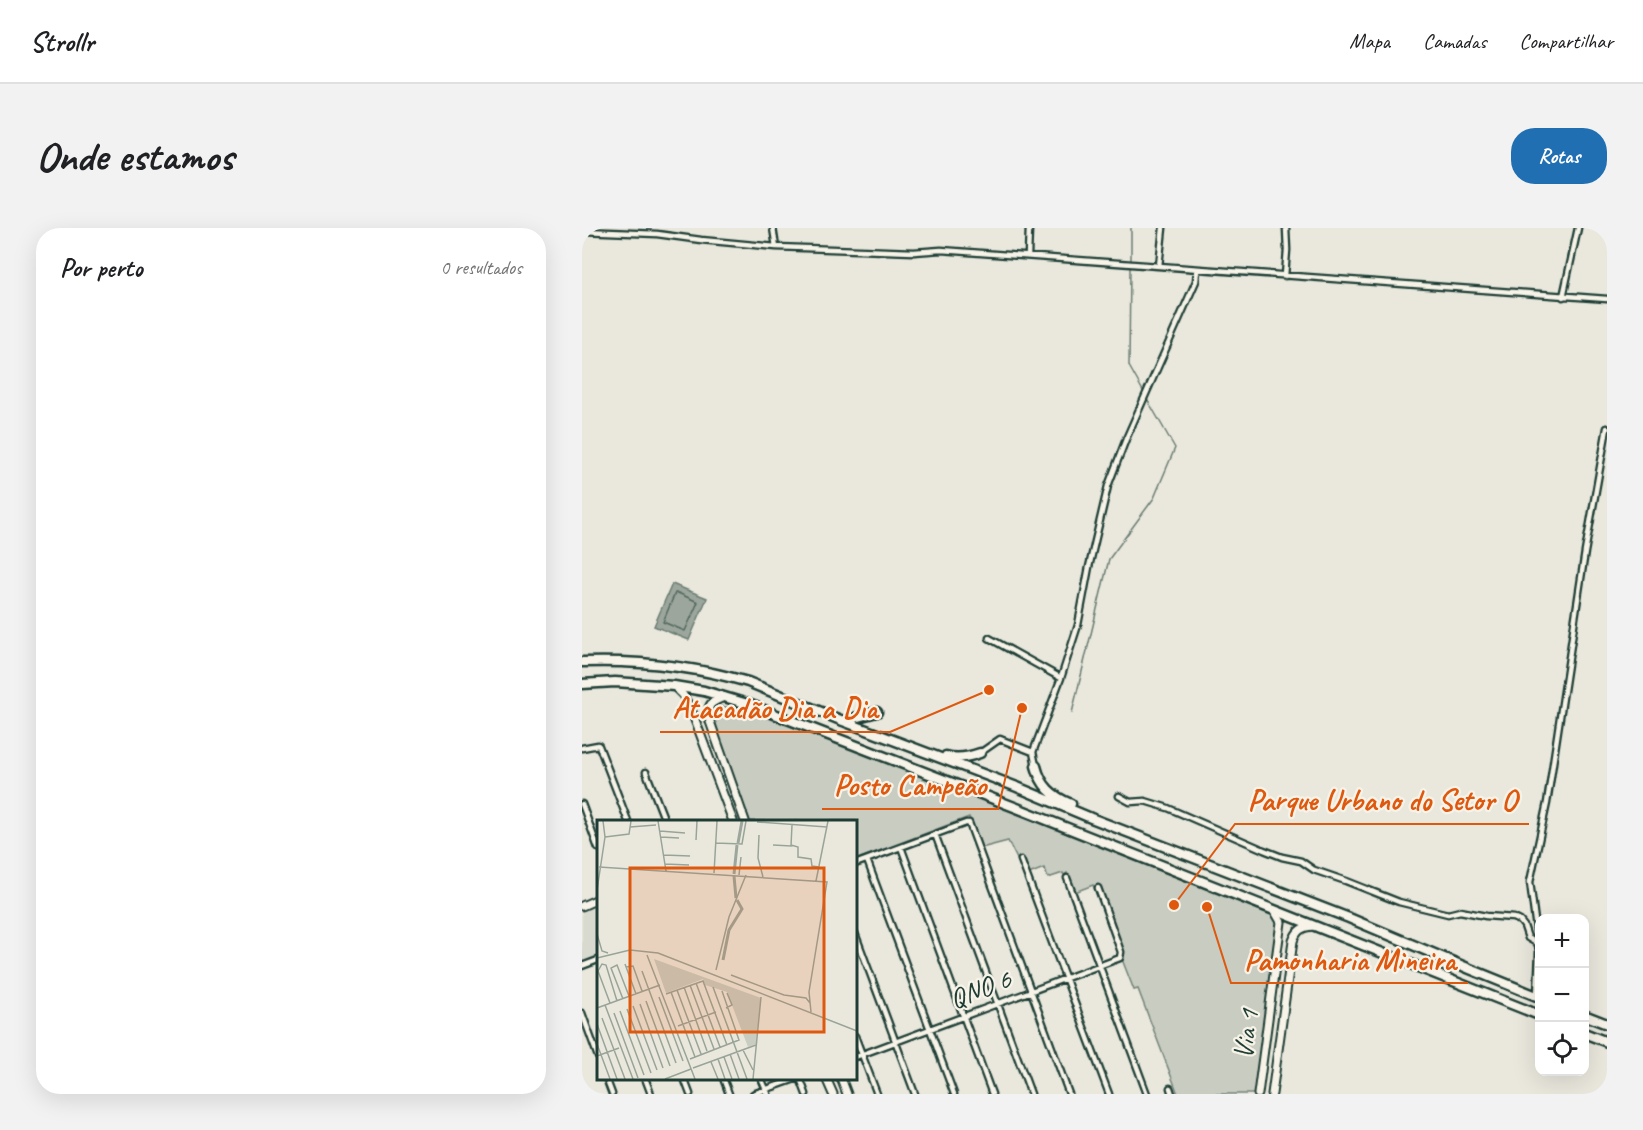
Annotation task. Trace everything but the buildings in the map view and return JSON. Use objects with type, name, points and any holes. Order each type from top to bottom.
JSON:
[{"type":"highway","points":[[582,662],[636,662],[668,665],[732,677],[1339,914],[1535,995]]},
{"type":"highway","points":[[582,684],[615,682],[674,686],[704,691],[751,705],[1535,1013]]},
{"type":"highway","points":[[843,720],[877,712]]},
{"type":"highway","points":[[921,750],[951,758],[981,753]]},
{"type":"highway","points":[[1036,766],[1038,777],[1052,794],[1106,819],[1121,830]]},
{"type":"highway","points":[[1085,835],[1083,824],[1091,818]]},
{"type":"highway","points":[[1527,1009],[1535,1007]]},
{"type":"highway","points":[[1589,1017],[1607,1024]]},
{"type":"highway","points":[[1589,1035],[1607,1042]]},
{"type":"main road","points":[[674,686],[683,695],[692,712],[734,820]]},
{"type":"main road","points":[[724,697],[709,705],[708,716],[745,820]]},
{"type":"main road","points":[[582,906],[597,899]]},
{"type":"main road","name":"Via 1","points":[[1258,1092],[1281,922],[1274,910]]},
{"type":"main road","name":"Via 1","points":[[1272,1094],[1293,940],[1300,929],[1313,926]]},
{"type":"main road","points":[[827,1079],[833,1094]]},
{"type":"main road","points":[[842,1079],[847,1094]]},
{"type":"main road","points":[[1258,1092],[1265,1088],[1272,1094]]},
{"type":"street","points":[[773,228],[776,247]]},
{"type":"street","points":[[1028,256],[1029,228]]},
{"type":"street","points":[[1159,266],[1163,228]]},
{"type":"street","points":[[1285,276],[1286,228]]},
{"type":"street","points":[[1563,297],[1578,228]]},
{"type":"street","points":[[582,231],[650,233],[776,247],[914,252],[941,250],[1607,299]]},
{"type":"street","points":[[1036,766],[1033,752],[1078,625],[1108,486],[1126,439],[1196,281],[1197,269]]},
{"type":"street","points":[[1535,921],[1530,882],[1547,803],[1585,552],[1607,429]]},
{"type":"street","points":[[989,638],[1061,678]]},
{"type":"street","points":[[981,753],[1000,739],[1033,752]]},
{"type":"street","points":[[582,748],[599,746],[628,820]]},
{"type":"street","points":[[646,772],[665,820]]},
{"type":"street","points":[[1119,796],[1130,802],[1145,801],[1168,808],[1273,854],[1300,861],[1314,870],[1399,902],[1448,914],[1460,911],[1514,918],[1524,926],[1527,938],[1535,942]]},
{"type":"street","points":[[582,804],[597,845]]},
{"type":"street","points":[[856,864],[935,834],[968,823],[970,825],[1069,1094]]},
{"type":"street","points":[[935,834],[1031,1094]]},
{"type":"street","points":[[901,847],[992,1094]]},
{"type":"street","points":[[867,860],[954,1094]]},
{"type":"street","points":[[1021,860],[1109,1094]]},
{"type":"street","points":[[1067,878],[1147,1094]]},
{"type":"street","name":"QNO 6","points":[[856,1057],[1120,958],[1122,952],[1098,888]]},
{"type":"street","points":[[856,936],[915,1094]]},
{"type":"street","points":[[582,966],[597,960]]},
{"type":"street","points":[[582,1013],[597,1054]]},
{"type":"street","points":[[856,1039],[877,1094]]},
{"type":"street","points":[[607,1079],[612,1094]]},
{"type":"street","points":[[646,1079],[651,1094]]},
{"type":"street","points":[[685,1079],[690,1094]]},
{"type":"street","points":[[724,1079],[729,1094]]},
{"type":"street","points":[[753,1094],[767,1091],[794,1079]]},
{"type":"street","points":[[800,1079],[806,1094]]},
{"type":"shaded area","points":[[719,706],[734,708],[742,706],[765,714],[1275,916],[1279,921],[1257,1094],[1178,1094],[1138,989],[1134,990],[1093,885],[1075,892],[1067,873],[1048,878],[1044,868],[1029,874],[1023,859],[1018,861],[1008,841],[981,848],[969,817],[856,860],[856,820],[750,820],[718,733],[713,710]]},
{"type":"shaded area","points":[[597,902],[597,957],[582,963],[582,909]]},
{"type":"water","points":[[672,584],[707,598],[689,640],[654,626]]},
{"type":"waterway","points":[[1131,228],[1131,260]]},
{"type":"waterway","points":[[1130,268],[1129,366],[1143,391]]},
{"type":"waterway","points":[[1072,713],[1109,559],[1154,498],[1175,448],[1147,399]]},
{"type":"place","name":"Atacadão Dia a Dia","points":[[989,690]]},
{"type":"place","name":"Posto Campeão","points":[[1022,708]]},
{"type":"place","name":"Parque Urbano do Setor O","points":[[1174,905]]},
{"type":"place","name":"Pamonharia Mineira","points":[[1207,907]]}]
